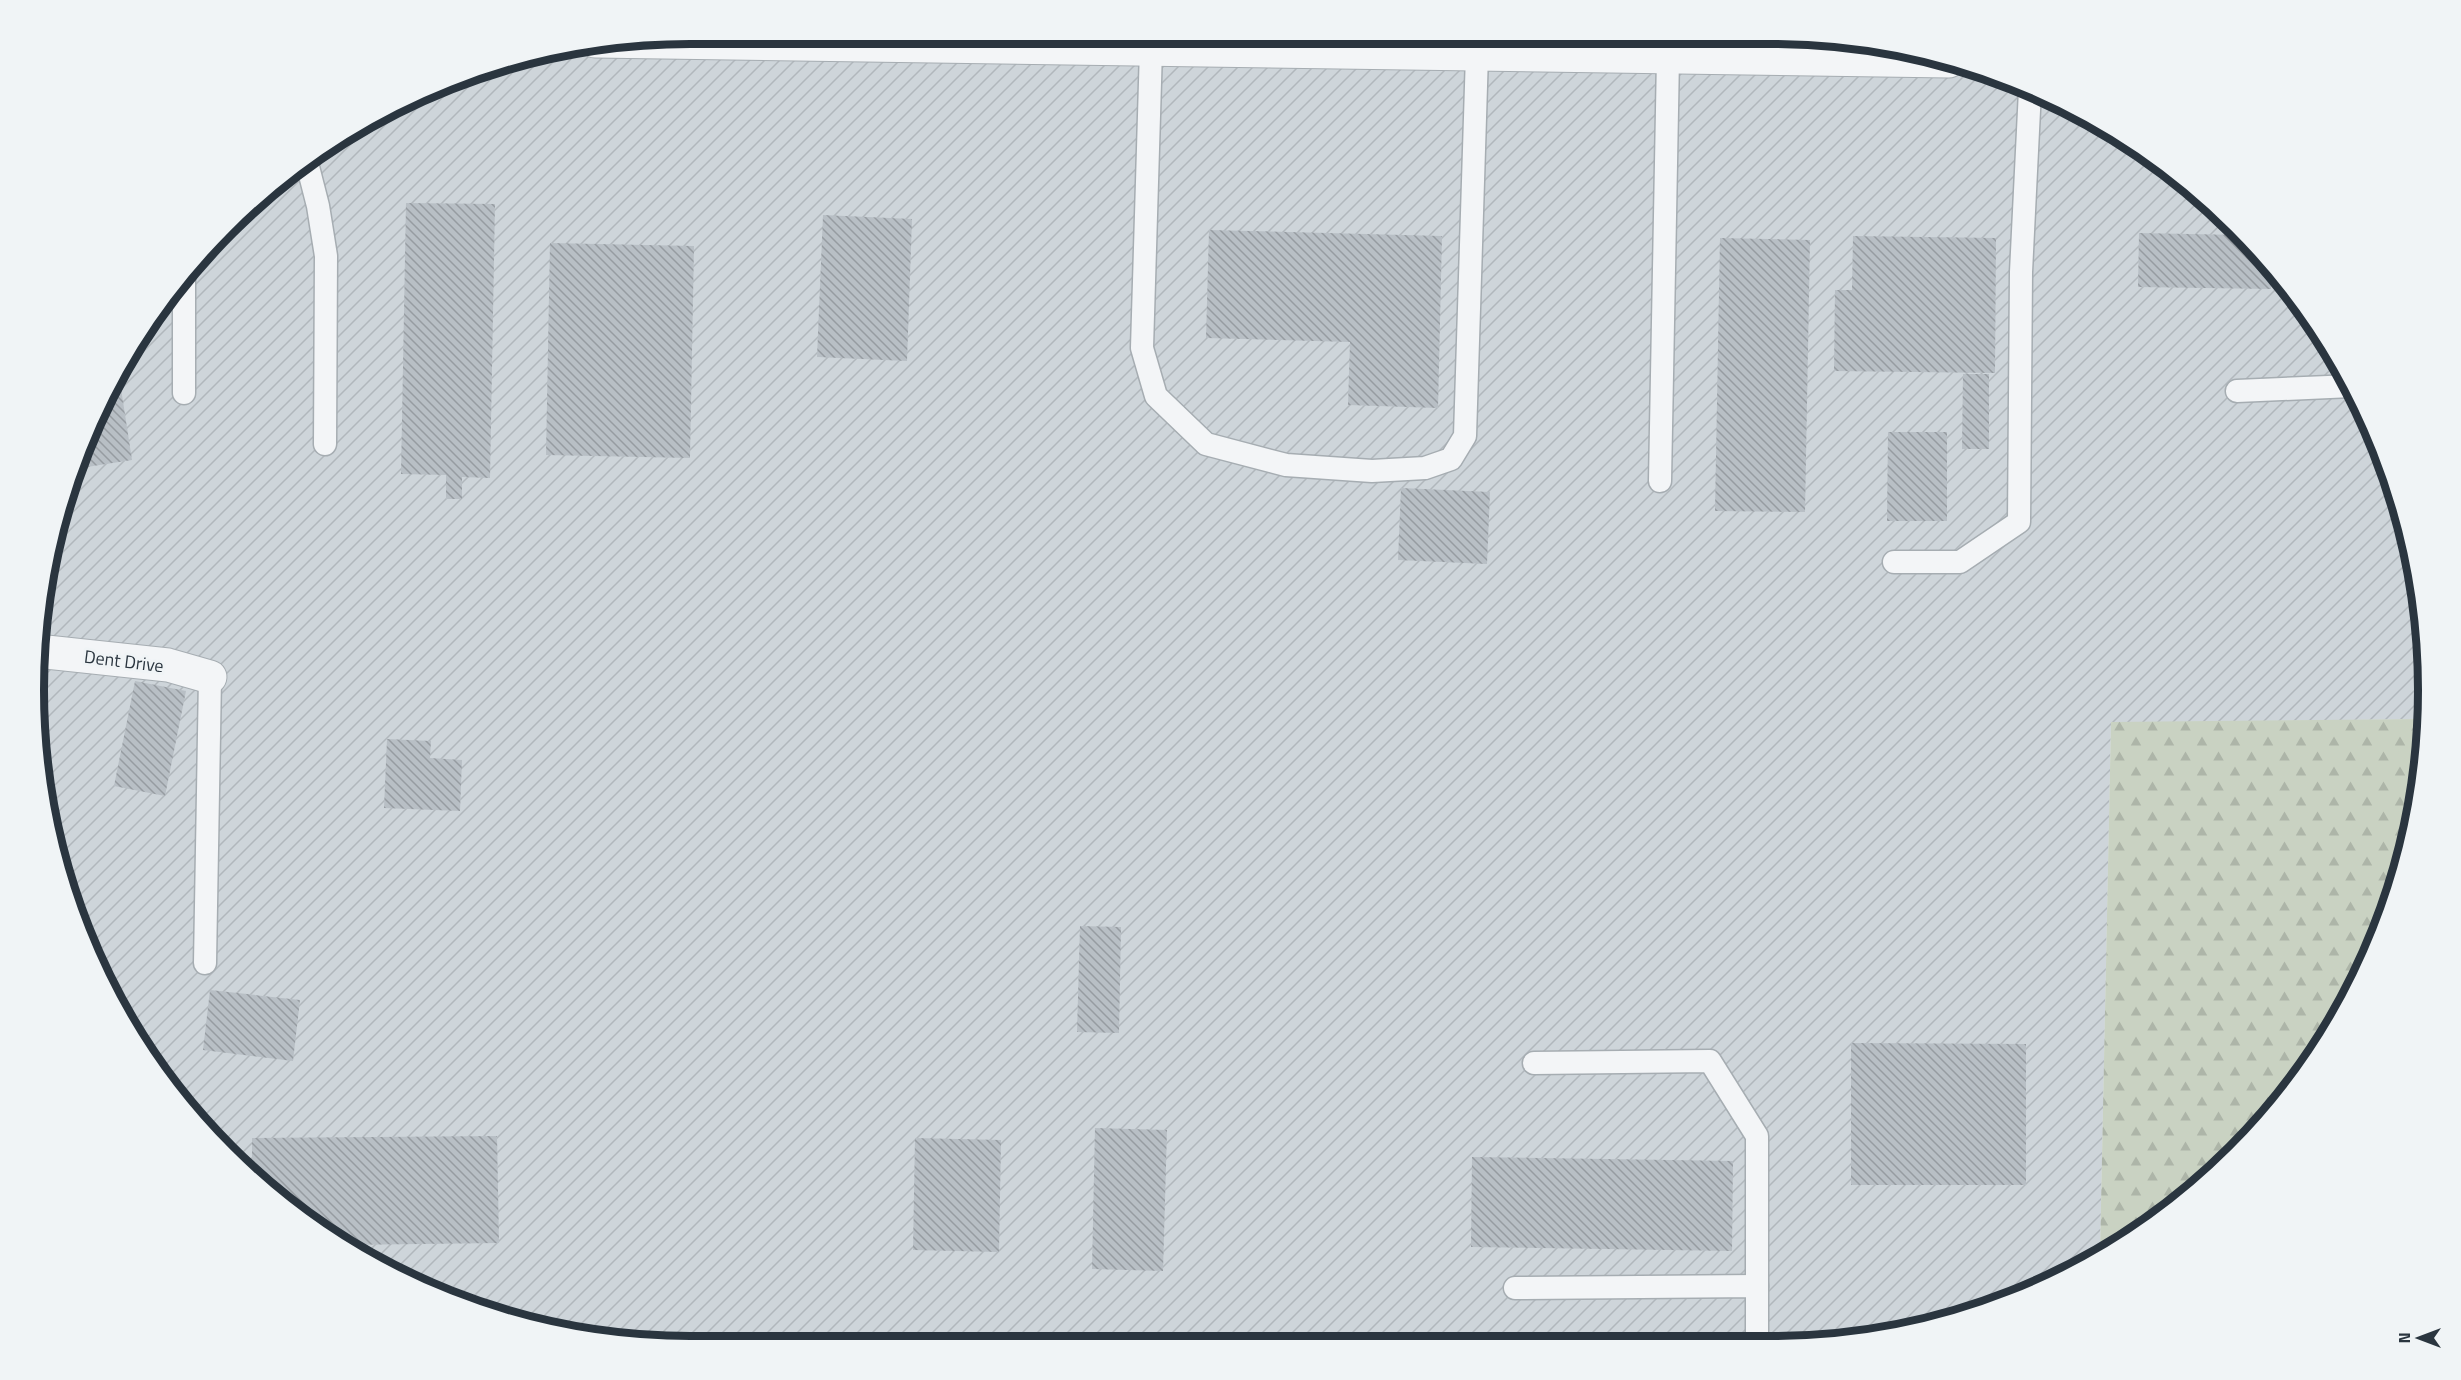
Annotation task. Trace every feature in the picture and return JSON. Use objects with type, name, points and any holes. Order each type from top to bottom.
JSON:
[{"type":"street","points":[[942,44],[1151,49],[1408,44],[1477,54],[1668,57],[1729,46],[1905,58]]},
{"type":"street","name":"Dent Drive","points":[[45,652],[168,665],[210,677]]},
{"type":"lane","points":[[1151,49],[1142,348],[1156,396],[1206,444],[1286,465],[1372,471],[1425,468],[1451,459],[1466,436],[1477,54]]},
{"type":"lane","points":[[1660,481],[1668,57]]},
{"type":"lane","points":[[1894,562],[1960,561],[2019,522],[2021,272],[2030,98]]},
{"type":"lane","points":[[308,168],[318,206],[326,256],[325,444]]},
{"type":"lane","points":[[184,288],[184,393]]},
{"type":"lane","points":[[2237,391],[2342,386]]},
{"type":"lane","points":[[205,963],[210,677]]},
{"type":"lane","points":[[1534,1063],[1710,1061],[1757,1136],[1757,1336]]},
{"type":"lane","points":[[1515,1288],[1757,1286]]},
{"type":"shaded area","points":[[648,45],[1813,45],[1897,56],[1979,78],[2057,110],[2130,152],[2197,204],[2257,264],[2309,331],[2351,404],[2383,482],[2405,564],[2416,648],[2417,719],[2111,723],[2100,1246],[2057,1270],[2018,1287],[1979,1302],[1897,1324],[1813,1335],[648,1335],[564,1324],[523,1314],[482,1302],[404,1270],[331,1228],[296,1203],[233,1147],[204,1116],[177,1084],[130,1013],[110,976],[78,898],[56,816],[49,774],[45,732],[45,648],[56,564],[78,482],[110,404],[152,331],[177,296],[233,233],[296,177],[331,152],[404,110],[482,78],[564,56]]},
{"type":"green space","points":[[2417,719],[2412,774],[2395,857],[2368,937],[2331,1013],[2284,1084],[2228,1147],[2165,1203],[2100,1246],[2111,722]]},
{"type":"building","points":[[406,203],[495,204],[490,478],[462,477],[462,499],[446,499],[446,475],[401,474]]},
{"type":"building","points":[[823,215],[912,219],[907,361],[817,357]]},
{"type":"building","points":[[1209,230],[1442,236],[1438,408],[1348,405],[1350,342],[1206,338]]},
{"type":"building","points":[[2139,233],[2230,235],[2271,281],[2271,289],[2138,287]]},
{"type":"building","points":[[1853,236],[1996,238],[1995,373],[1834,371],[1835,290],[1852,290]]},
{"type":"building","points":[[1720,238],[1810,240],[1805,512],[1715,511]]},
{"type":"building","points":[[550,243],[694,246],[690,458],[546,455]]},
{"type":"building","points":[[1963,374],[1989,374],[1989,449],[1962,449]]},
{"type":"building","points":[[120,385],[132,460],[84,468]]},
{"type":"building","points":[[1888,432],[1947,432],[1947,521],[1887,521]]},
{"type":"building","points":[[1401,488],[1490,492],[1487,564],[1398,560]]},
{"type":"building","points":[[135,681],[186,691],[165,796],[114,786]]},
{"type":"building","points":[[387,739],[431,741],[430,758],[462,760],[460,811],[384,808]]},
{"type":"building","points":[[1080,926],[1121,927],[1119,1033],[1077,1032]]},
{"type":"building","points":[[210,990],[300,1000],[293,1061],[203,1050]]},
{"type":"building","points":[[1851,1043],[2026,1044],[2026,1185],[1851,1185]]},
{"type":"building","points":[[1095,1128],[1167,1130],[1163,1271],[1092,1269]]},
{"type":"building","points":[[497,1136],[499,1243],[358,1245],[296,1203],[252,1165],[252,1138]]},
{"type":"building","points":[[915,1138],[1001,1140],[999,1252],[913,1250]]},
{"type":"building","points":[[1472,1157],[1733,1161],[1732,1251],[1471,1247]]}]
